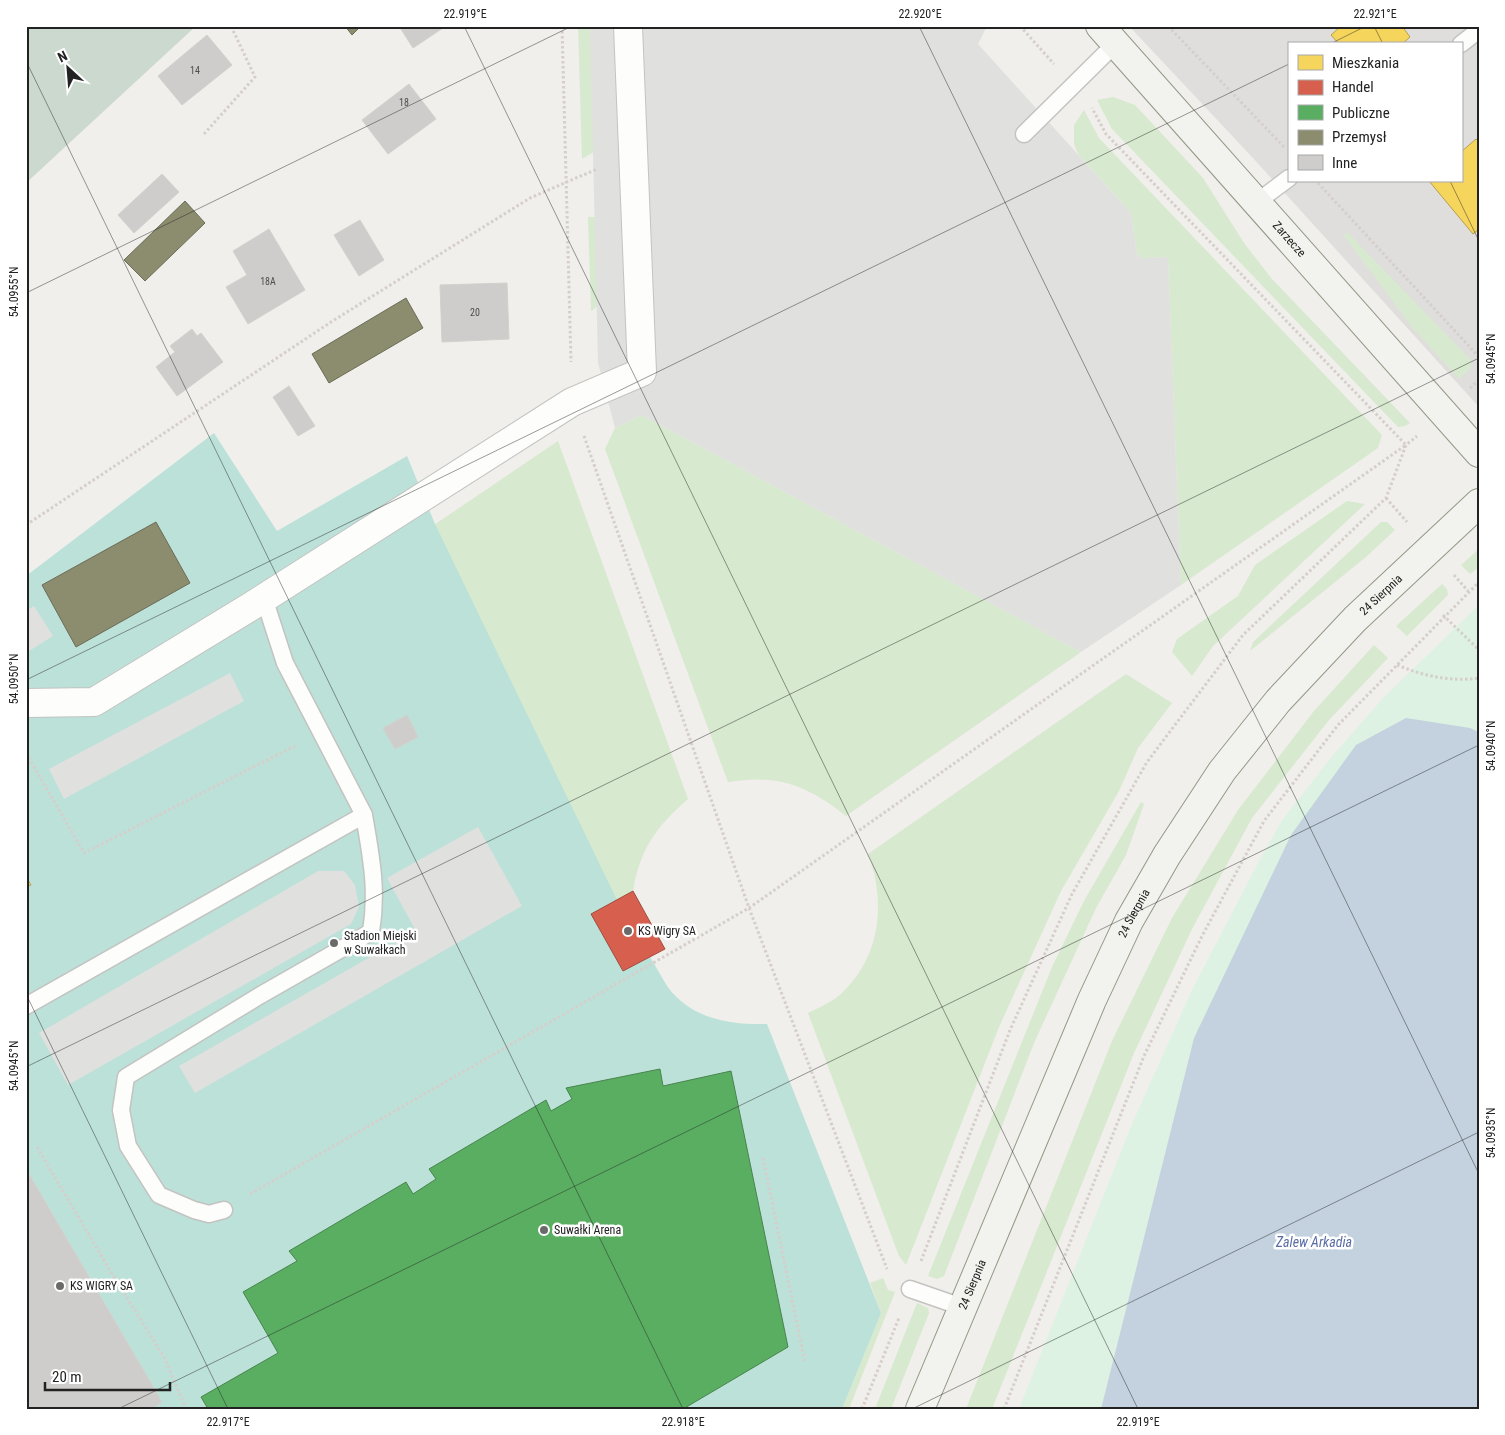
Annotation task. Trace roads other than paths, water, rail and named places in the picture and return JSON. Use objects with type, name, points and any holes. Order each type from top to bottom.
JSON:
[{"type":"main road","name":"Zarzecze","points":[[1108,35],[1479,453]]},
{"type":"main road","name":"24 Sierpnia","points":[[920,1409],[1092,1000],[1129,921],[1167,856],[1222,771],[1278,702],[1355,619],[1479,503]]},
{"type":"street","points":[[26,703],[94,702],[264,598],[572,402],[642,372],[628,26]]},
{"type":"lane","points":[[1462,43],[1479,30]]},
{"type":"lane","points":[[1024,134],[1073,86],[1108,35]]},
{"type":"lane","points":[[1257,202],[1288,179]]},
{"type":"lane","points":[[224,1210],[210,1214],[194,1210],[159,1195],[128,1146],[121,1110],[126,1076],[259,996],[372,932],[376,903],[374,871],[364,815],[284,663],[264,598]]},
{"type":"lane","points":[[26,1006],[364,815]]},
{"type":"lane","points":[[910,1289],[962,1307]]},
{"type":"water","name":"Zalew Arkadia","points":[[1406,718],[1470,728],[1479,732],[1479,1409],[1101,1409],[1194,1038],[1291,835],[1356,745]]},
{"type":"place","name":"KS Wigry SA","points":[[628,931]]},
{"type":"place","name":"Stadion Miejski w Suwałkach","points":[[334,943]]},
{"type":"place","name":"Suwałki Arena","points":[[544,1230]]},
{"type":"place","name":"KS WIGRY SA","points":[[60,1286]]}]
